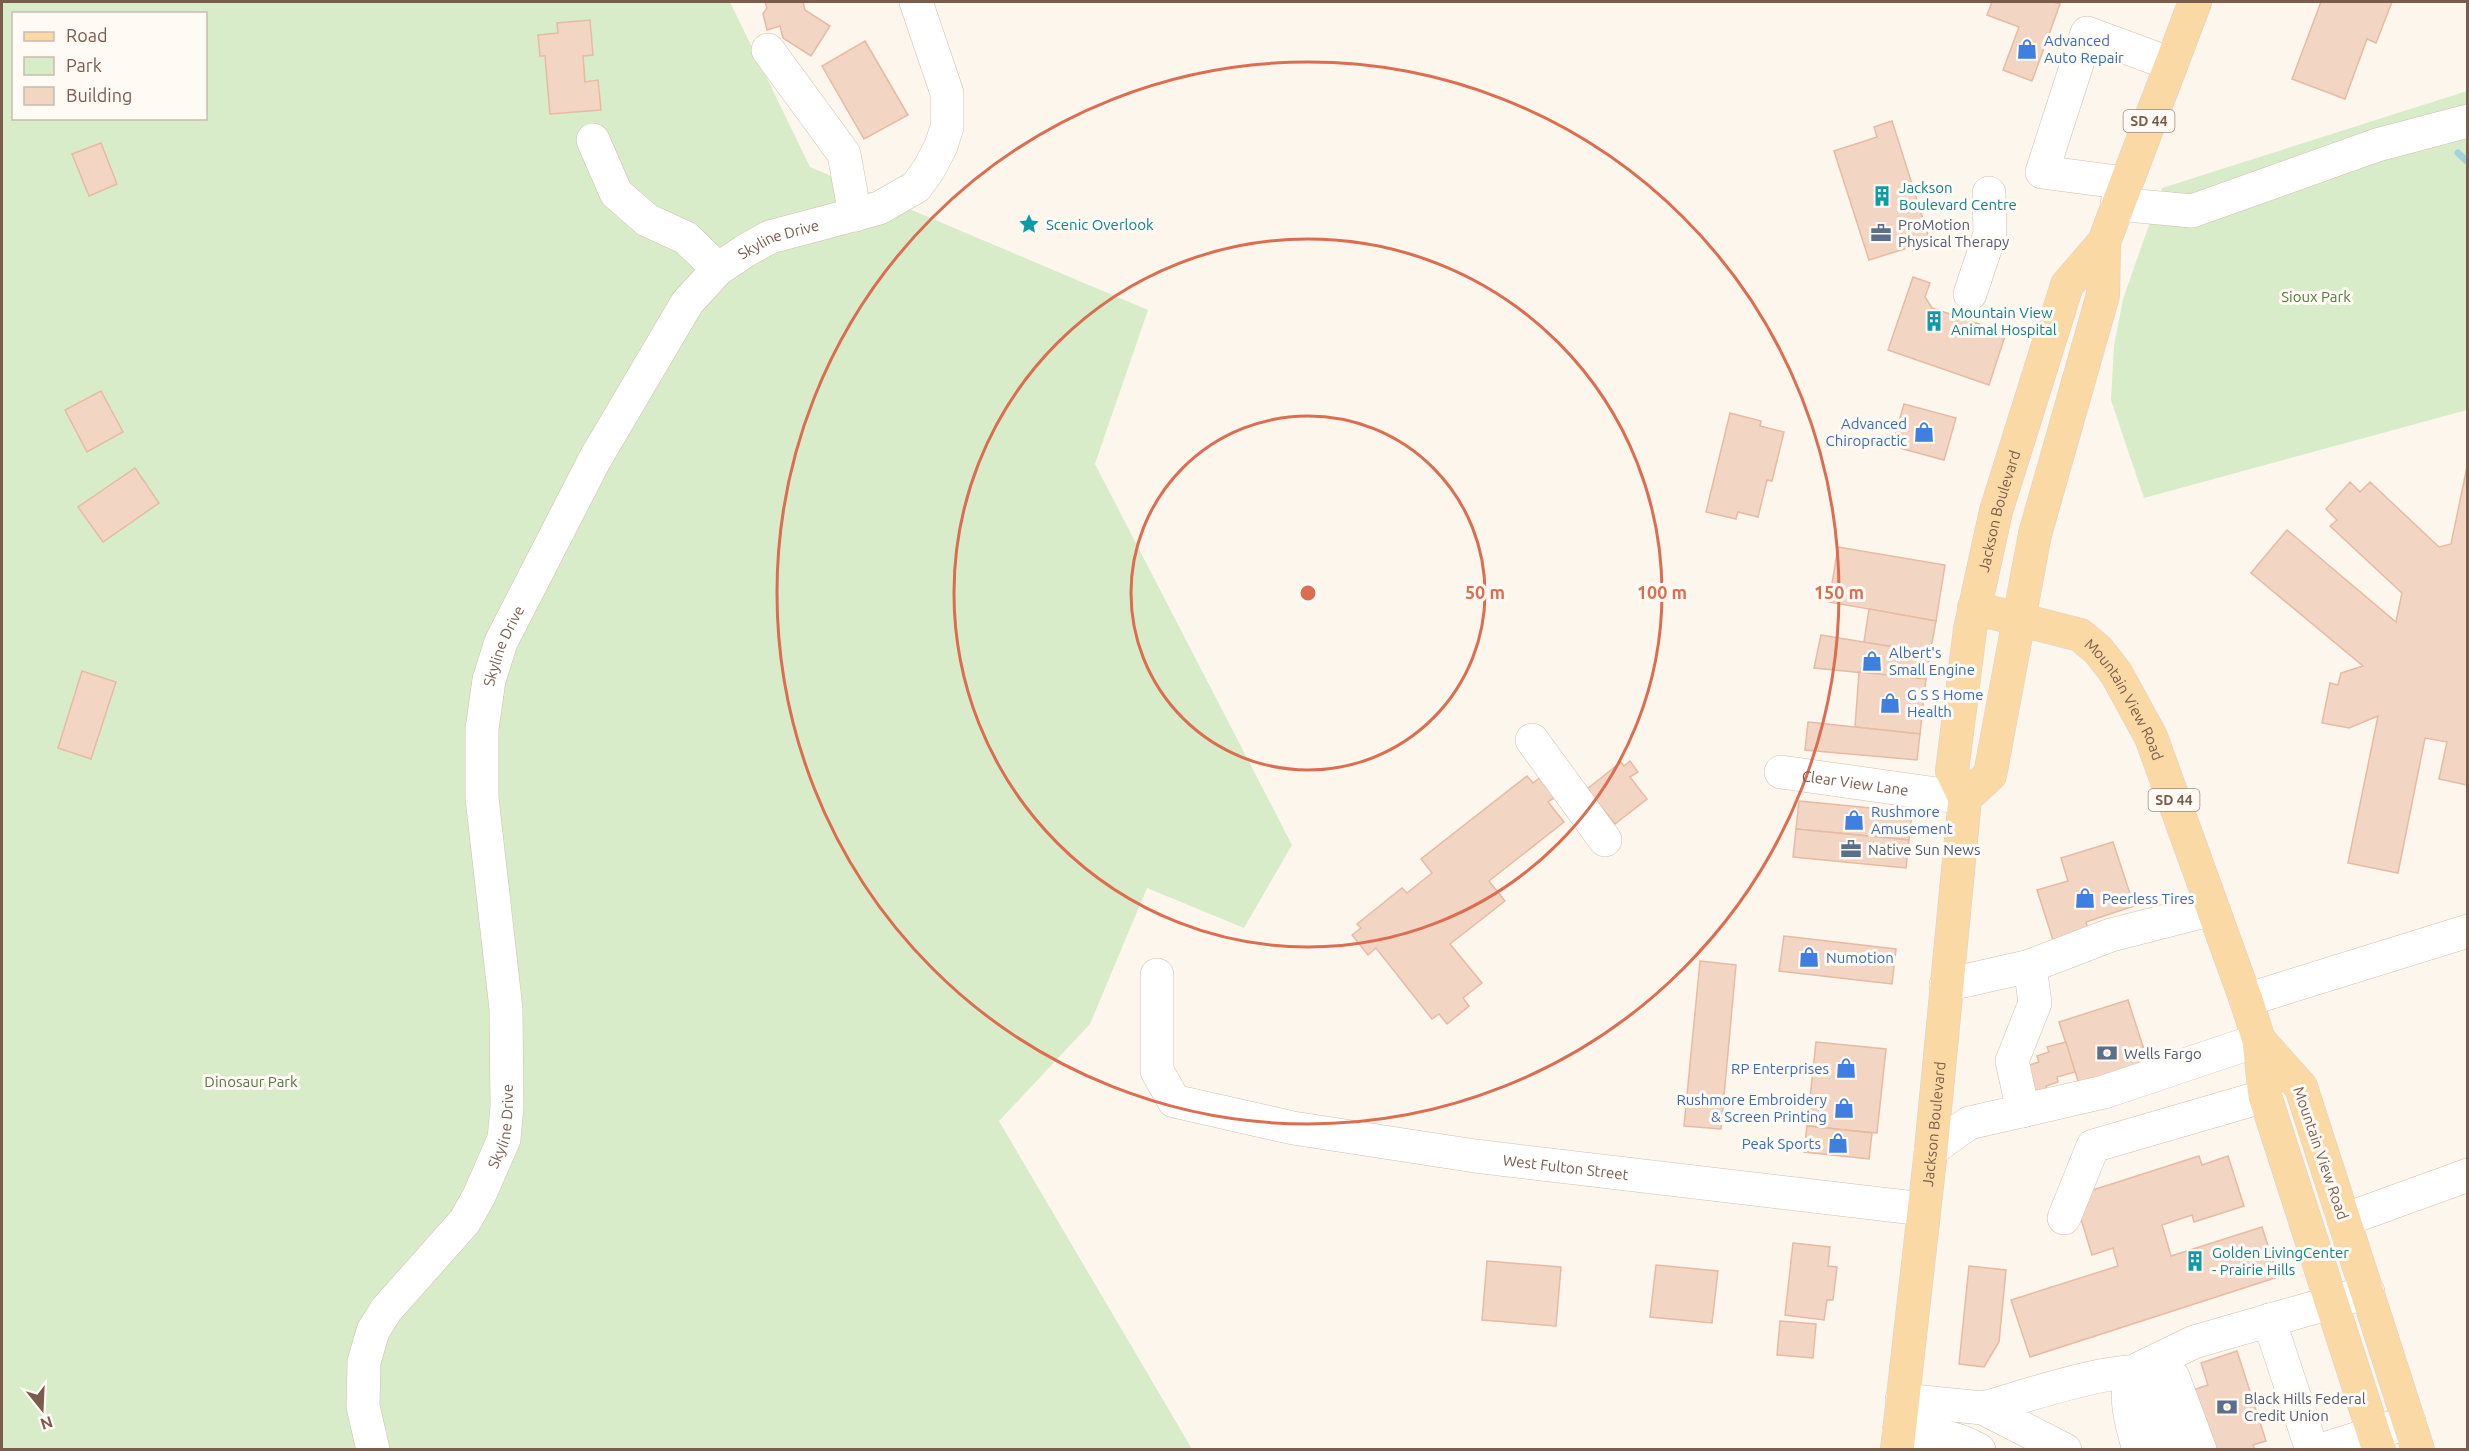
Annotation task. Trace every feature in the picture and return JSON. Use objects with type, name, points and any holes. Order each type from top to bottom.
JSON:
[{"type":"main road","name":"Jackson Boulevard","points":[[1965,798],[1990,775],[2035,534],[2103,295],[2104,242],[2195,2]]},
{"type":"main road","name":"Jackson Boulevard","points":[[1900,1427],[1931,1150],[1965,798],[1952,771],[1974,608],[1996,511],[2067,285],[2104,242]]},
{"type":"main road","name":"Mountain View Road","points":[[1974,608],[2080,635],[2098,650],[2116,673],[2151,737],[2259,1040],[2265,1096],[2376,1441]]},
{"type":"main road","name":"Mountain View Road","points":[[2259,1040],[2301,1087],[2413,1436]]},
{"type":"street","name":"Skyline Drive","points":[[373,1449],[363,1406],[364,1362],[373,1331],[386,1310],[465,1221],[479,1196],[504,1139],[507,1107],[506,1008],[482,798],[482,729],[489,680],[501,642],[595,459],[687,303],[718,269],[770,237],[879,208],[916,188],[941,146],[947,127],[946,93],[916,2]]},
{"type":"street","points":[[2171,64],[2086,33],[2042,172],[2192,211],[2377,145],[2468,121]]},
{"type":"street","points":[[768,50],[844,154],[855,215]]},
{"type":"street","points":[[593,140],[616,193],[647,220],[686,238],[718,269]]},
{"type":"street","points":[[1970,294],[1990,234],[1989,193]]},
{"type":"street","points":[[1532,741],[1605,840]]},
{"type":"street","name":"Clear View Lane","points":[[1781,772],[1965,798]]},
{"type":"street","points":[[1946,985],[2030,966],[2110,934],[2213,909]]},
{"type":"street","points":[[2246,1000],[2468,931]]},
{"type":"street","points":[[2022,1111],[2012,1062],[2035,1002],[2030,966]]},
{"type":"street","name":"West Fulton Street","points":[[1157,975],[1157,1071],[1174,1101],[1293,1128],[1475,1156],[1923,1209]]},
{"type":"street","points":[[1931,1150],[1969,1123],[2104,1092],[2259,1040]]},
{"type":"street","points":[[2064,1218],[2093,1146],[2265,1096]]},
{"type":"street","points":[[2344,1220],[2468,1175]]},
{"type":"street","points":[[2139,1449],[2132,1423],[2128,1383],[2132,1372],[2194,1342],[2368,1292]]},
{"type":"street","points":[[2269,1320],[2312,1449]]},
{"type":"street","points":[[1900,1427],[1983,1408],[2052,1387],[2132,1372],[2163,1372],[2173,1377],[2200,1449]]},
{"type":"street","points":[[2132,1372],[2151,1401],[2168,1449]]},
{"type":"street","points":[[2132,1372],[2156,1392],[2178,1449]]},
{"type":"street","points":[[2132,1372],[2166,1387],[2188,1449]]},
{"type":"street","points":[[1983,1408],[2064,1449]]},
{"type":"street","points":[[1900,1427],[1964,1441],[1979,1449]]},
{"type":"street","points":[[2321,1449],[2413,1436]]},
{"type":"green space","name":"Dinosaur Park","points":[[2,2],[730,2],[810,167],[1148,310],[1095,464],[1292,845],[1244,928],[1147,888],[1090,1024],[999,1121],[1192,1449],[2,1450]]},
{"type":"green space","name":"Sioux Park","points":[[2467,91],[2467,410],[2144,498],[2111,400],[2114,346],[2123,299],[2162,188]]},
{"type":"building","points":[[765,2],[803,2],[805,10],[830,26],[811,56],[783,38],[780,26],[767,30],[763,14],[767,8]]},
{"type":"building","name":"Advanced Auto Repair","points":[[1992,2],[2060,4],[2032,81],[2003,70],[2019,27],[1987,15]]},
{"type":"building","points":[[2321,2],[2392,2],[2376,43],[2367,39],[2345,99],[2292,79]]},
{"type":"building","points":[[590,20],[593,55],[583,56],[585,82],[598,80],[601,110],[550,114],[545,56],[540,56],[538,35],[558,33],[557,23]]},
{"type":"building","points":[[865,41],[908,115],[864,139],[822,66]]},
{"type":"building","name":"Jackson Boulevard Centre","points":[[1892,121],[1930,241],[1869,260],[1834,151],[1877,137],[1874,127]]},
{"type":"building","points":[[101,143],[117,184],[89,196],[72,154]]},
{"type":"building","name":"Mountain View Animal Hospital","points":[[1913,277],[1930,283],[1925,297],[1932,308],[2006,333],[1989,385],[1888,350]]},
{"type":"building","points":[[101,391],[123,432],[87,452],[65,410]]},
{"type":"building","name":"Advanced Chiropractic","points":[[1904,404],[1956,418],[1944,460],[1892,446]]},
{"type":"building","points":[[1730,413],[1761,421],[1760,426],[1784,432],[1772,481],[1767,480],[1758,517],[1738,512],[1736,519],[1706,512]]},
{"type":"building","points":[[2468,462],[2467,785],[2439,779],[2447,742],[2425,738],[2398,873],[2348,863],[2378,716],[2349,728],[2322,723],[2330,683],[2338,685],[2341,673],[2363,666],[2251,573],[2287,530],[2396,622],[2402,593],[2330,526],[2337,520],[2326,509],[2350,482],[2360,492],[2370,482],[2439,547],[2451,544]]},
{"type":"building","points":[[135,468],[159,503],[103,542],[78,507]]},
{"type":"building","points":[[1838,547],[1945,565],[1936,621],[1829,602]]},
{"type":"building","points":[[1869,609],[1936,621],[1930,653],[1864,642]]},
{"type":"building","name":"Albert's Small Engine","points":[[1821,635],[1930,653],[1926,679],[1814,668]]},
{"type":"building","points":[[82,671],[116,682],[91,759],[58,748]]},
{"type":"building","name":"G S S Home Health","points":[[1859,672],[1926,679],[1920,734],[1855,727]]},
{"type":"building","points":[[1808,722],[1920,734],[1917,760],[1805,750]]},
{"type":"building","points":[[1630,761],[1638,772],[1630,777],[1647,799],[1615,824],[1587,789],[1621,762],[1624,766]]},
{"type":"building","points":[[1527,776],[1533,783],[1542,776],[1557,796],[1548,802],[1564,822],[1489,881],[1505,901],[1450,944],[1482,983],[1463,998],[1469,1006],[1447,1024],[1439,1014],[1432,1019],[1376,948],[1368,955],[1352,935],[1361,928],[1357,924],[1402,888],[1407,893],[1432,873],[1421,859]]},
{"type":"building","name":"Rushmore Amusement","points":[[1799,801],[1912,812],[1909,840],[1796,829]]},
{"type":"building","name":"Native Sun News","points":[[1796,829],[1909,840],[1906,868],[1793,857]]},
{"type":"building","name":"Peerless Tires","points":[[2113,842],[2134,906],[2086,922],[2088,929],[2053,940],[2037,890],[2068,881],[2061,858]]},
{"type":"building","points":[[1784,936],[1896,949],[1892,984],[1779,971]]},
{"type":"building","points":[[1700,961],[1736,965],[1721,1129],[1684,1126]]},
{"type":"building","name":"Wells Fargo","points":[[2128,1000],[2149,1065],[2080,1087],[2059,1022]]},
{"type":"building","points":[[1816,1042],[1886,1049],[1877,1133],[1807,1126]]},
{"type":"building","points":[[2066,1042],[2075,1072],[2057,1077],[2058,1082],[2046,1086],[2047,1090],[2035,1094],[2026,1066],[2039,1062],[2037,1056],[2049,1052],[2047,1047]]},
{"type":"building","name":"Peak Sports","points":[[1807,1126],[1872,1133],[1869,1159],[1804,1152]]},
{"type":"building","name":"Golden LivingCenter - Prairie Hills","points":[[2199,1156],[2202,1165],[2228,1156],[2244,1206],[2194,1222],[2192,1215],[2162,1225],[2171,1256],[2262,1227],[2278,1277],[2030,1357],[2011,1300],[2118,1266],[2113,1248],[2092,1255],[2074,1196]]},
{"type":"building","points":[[1793,1243],[1830,1247],[1828,1266],[1837,1267],[1833,1300],[1827,1300],[1824,1320],[1785,1315]]},
{"type":"building","points":[[1487,1261],[1561,1267],[1556,1326],[1482,1320]]},
{"type":"building","points":[[1656,1265],[1718,1271],[1712,1323],[1650,1317]]},
{"type":"building","points":[[1969,1266],[2006,1270],[1999,1342],[1984,1367],[1959,1364]]},
{"type":"building","points":[[1780,1321],[1816,1324],[1813,1358],[1777,1355]]},
{"type":"building","name":"Black Hills Federal Credit Union","points":[[2237,1351],[2266,1441],[2253,1445],[2255,1450],[2213,1450],[2193,1390],[2208,1385],[2201,1363]]},
{"type":"waterway","points":[[2458,153],[2468,162]]},
{"type":"place","name":"Advanced Auto Repair","points":[[2027,49]]},
{"type":"place","name":"Jackson Boulevard Centre","points":[[1882,196]]},
{"type":"place","name":"Scenic Overlook","points":[[1029,224]]},
{"type":"place","name":"ProMotion Physical Therapy","points":[[1881,233]]},
{"type":"place","name":"Mountain View Animal Hospital","points":[[1934,321]]},
{"type":"place","name":"Advanced Chiropractic","points":[[1924,432]]},
{"type":"place","name":"Albert's Small Engine","points":[[1872,661]]},
{"type":"place","name":"G S S Home Health","points":[[1890,703]]},
{"type":"place","name":"Rushmore Amusement","points":[[1854,820]]},
{"type":"place","name":"Native Sun News","points":[[1851,849]]},
{"type":"place","name":"Peerless Tires","points":[[2085,898]]},
{"type":"place","name":"Numotion","points":[[1809,957]]},
{"type":"place","name":"Wells Fargo","points":[[2107,1053]]},
{"type":"place","name":"RP Enterprises","points":[[1846,1068]]},
{"type":"place","name":"Rushmore Embroidery & Screen Printing","points":[[1844,1108]]},
{"type":"place","name":"Peak Sports","points":[[1838,1143]]},
{"type":"place","name":"Golden LivingCenter - Prairie Hills","points":[[2195,1261]]},
{"type":"place","name":"Black Hills Federal Credit Union","points":[[2227,1407]]}]
